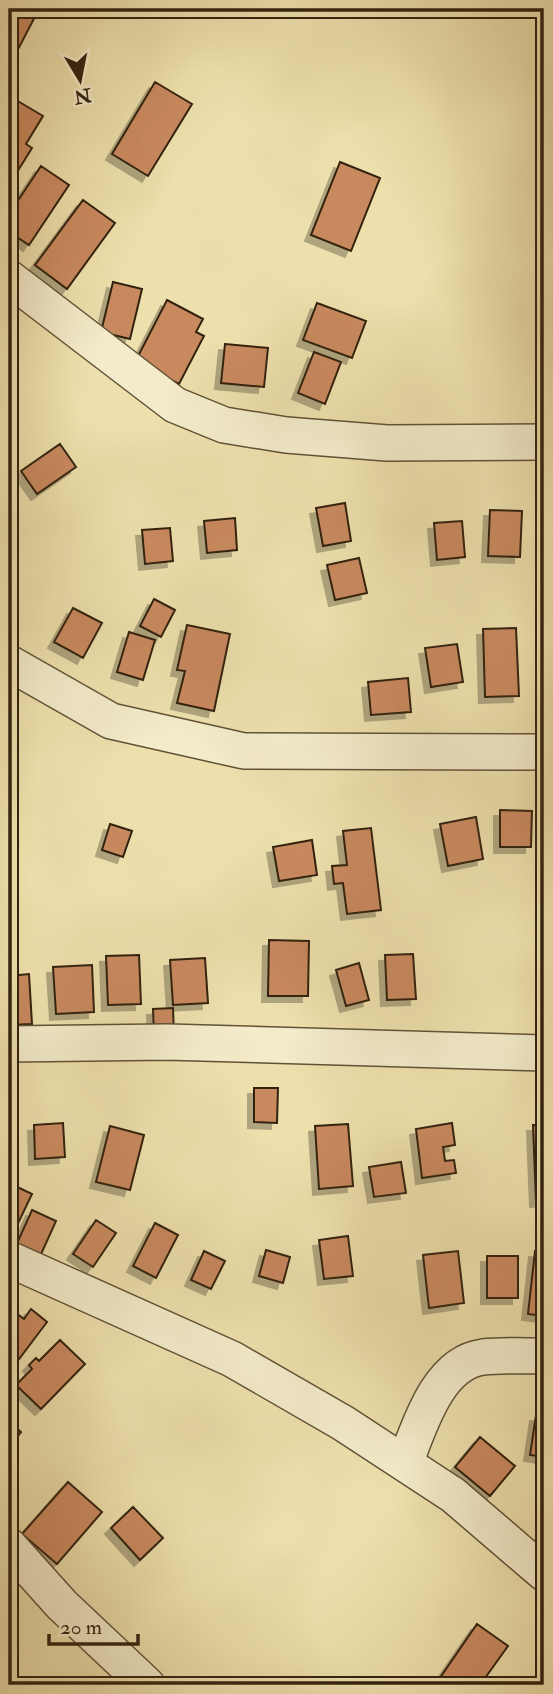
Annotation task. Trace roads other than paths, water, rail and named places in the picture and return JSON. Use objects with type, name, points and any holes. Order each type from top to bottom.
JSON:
[{"type":"street","points":[[9,278],[175,405],[224,425],[286,435],[387,443],[544,442]]},
{"type":"street","points":[[9,663],[111,721],[244,751],[544,752]]},
{"type":"street","points":[[9,1044],[167,1042],[544,1053]]},
{"type":"street","points":[[9,1259],[41,1276],[149,1319],[232,1359],[344,1423],[453,1495],[544,1573]]},
{"type":"street","points":[[405,1463],[428,1406],[453,1373],[480,1357],[544,1356]]},
{"type":"street","points":[[9,1546],[62,1605],[147,1685]]}]
